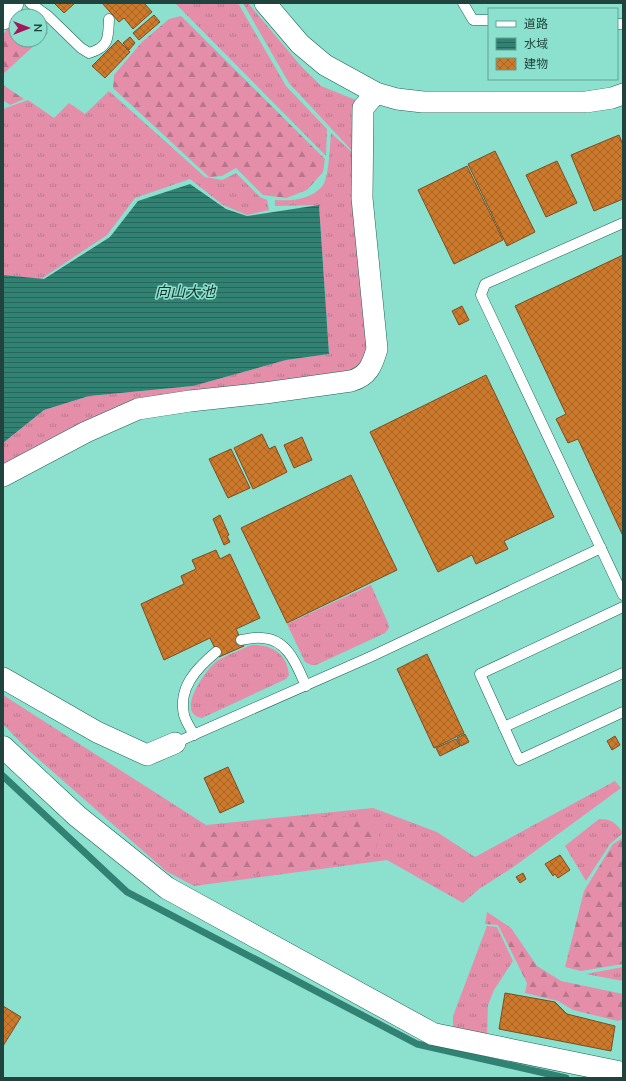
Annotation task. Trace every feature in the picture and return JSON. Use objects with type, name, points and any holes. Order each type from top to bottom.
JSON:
[{"type":"street","points":[[3,19],[13,3]]},
{"type":"street","points":[[264,3],[300,44],[325,65],[376,93],[397,99],[431,102],[586,102],[612,98],[623,94]]},
{"type":"street","points":[[3,476],[86,432],[138,409],[190,401],[265,393],[362,378],[373,363],[377,349],[362,198],[369,143],[363,108],[376,93]]},
{"type":"street","points":[[3,678],[97,732],[147,754],[175,743]]},
{"type":"street","points":[[3,747],[77,816],[167,888],[432,1034],[623,1073]]},
{"type":"lane","points":[[30,3],[48,16],[89,53],[99,50],[108,38],[110,19]]},
{"type":"lane","points":[[463,3],[473,20],[488,20]]},
{"type":"lane","points":[[623,223],[485,284],[481,295],[623,595]]},
{"type":"lane","points":[[175,743],[370,657],[601,548]]},
{"type":"lane","points":[[623,608],[480,674],[519,760],[623,712]]},
{"type":"lane","points":[[240,640],[263,638],[278,643],[290,653],[306,686]]},
{"type":"lane","points":[[194,735],[184,716],[183,698],[189,682],[198,667],[216,652]]},
{"type":"lane","points":[[504,727],[623,673]]},
{"type":"green space","points":[[175,3],[238,3],[286,86],[327,129],[326,156]]},
{"type":"green space","points":[[243,3],[248,3],[300,65],[321,86],[358,101],[354,153],[289,83]]},
{"type":"green space","points":[[181,16],[325,159],[323,172],[307,190],[286,198],[263,195],[236,168],[222,176],[209,177],[113,88],[114,75],[142,42],[169,19]]},
{"type":"green space","points":[[8,28],[8,48],[32,48],[3,74],[3,35]]},
{"type":"green space","points":[[3,85],[24,99],[10,105],[3,100]]},
{"type":"green space","points":[[109,91],[205,177],[222,180],[236,173],[260,197],[267,200],[269,210],[247,215],[223,205],[190,179],[135,198],[107,235],[41,279],[3,275],[3,109],[28,100],[54,118],[69,103],[85,114]]},
{"type":"green space","points":[[331,133],[355,155],[371,352],[363,362],[350,374],[190,396],[3,469],[3,443],[44,410],[89,396],[193,386],[286,360],[329,354],[319,205],[275,206],[275,200],[294,200],[307,197],[323,185],[327,175]]},
{"type":"green space","points":[[371,585],[388,623],[389,628],[385,633],[316,665],[311,665],[305,662],[287,624]]},
{"type":"green space","points":[[251,645],[265,646],[277,651],[288,667],[289,675],[286,679],[202,718],[194,715],[191,709],[192,700],[200,681],[206,673],[217,661]]},
{"type":"green space","points":[[3,695],[206,825],[373,808],[437,832],[475,857],[615,781],[621,788],[512,868],[479,889],[463,903],[387,860],[194,886],[166,871],[27,749],[3,724]]},
{"type":"green space","points":[[333,815],[354,818],[366,822],[372,826],[380,837],[374,853],[358,862],[209,879],[193,869],[186,857],[186,843],[199,834]]},
{"type":"green space","points":[[599,819],[613,822],[623,833],[610,844],[586,881],[565,846]]},
{"type":"green space","points":[[623,838],[623,964],[581,971],[565,967],[584,891],[613,844]]},
{"type":"green space","points":[[487,912],[511,928],[537,966],[561,981],[623,994],[623,1019],[618,1021],[573,1010],[558,1001],[525,993],[527,983],[498,925],[485,924]]},
{"type":"green space","points":[[487,926],[497,927],[513,961],[494,990],[488,1005],[487,1035],[453,1029],[453,1016]]},
{"type":"green space","points":[[623,967],[623,981],[586,974]]},
{"type":"water","name":"向山大池","points":[[190,184],[226,209],[247,216],[319,205],[329,354],[286,360],[193,386],[89,396],[44,410],[3,443],[3,275],[44,279],[110,237],[138,201]]},
{"type":"building","points":[[54,3],[75,3],[64,13]]},
{"type":"building","points":[[102,3],[144,3],[152,12],[133,29],[124,18],[119,22]]},
{"type":"building","points":[[154,15],[160,22],[139,40],[133,33]]},
{"type":"building","points":[[130,37],[135,43],[129,50],[123,43]]},
{"type":"building","points":[[118,40],[130,52],[105,78],[92,66]]},
{"type":"building","points":[[619,135],[623,145],[623,199],[594,211],[571,155]]},
{"type":"building","points":[[495,151],[535,232],[507,246],[468,164]]},
{"type":"building","points":[[557,161],[577,203],[546,217],[526,175]]},
{"type":"building","points":[[467,166],[503,240],[454,264],[418,190]]},
{"type":"building","points":[[623,255],[623,536],[578,439],[568,443],[556,419],[566,414],[515,306]]},
{"type":"building","points":[[462,306],[469,320],[459,325],[452,311]]},
{"type":"building","points":[[486,375],[554,517],[504,541],[508,549],[476,564],[472,555],[438,572],[370,432]]},
{"type":"building","points":[[262,434],[269,449],[275,446],[287,472],[253,489],[234,448]]},
{"type":"building","points":[[302,437],[312,460],[294,468],[284,445]]},
{"type":"building","points":[[231,449],[250,488],[228,498],[209,459]]},
{"type":"building","points":[[351,475],[397,570],[287,623],[241,528]]},
{"type":"building","points":[[220,515],[229,535],[227,536],[230,542],[224,545],[213,519]]},
{"type":"building","points":[[216,550],[220,559],[230,554],[260,618],[236,629],[244,646],[219,657],[210,638],[164,660],[141,604],[184,584],[181,576],[196,569],[192,560]]},
{"type":"building","points":[[427,654],[464,733],[434,748],[397,669]]},
{"type":"building","points":[[465,734],[469,742],[461,746],[457,738]]},
{"type":"building","points":[[615,736],[620,745],[612,750],[607,741]]},
{"type":"building","points":[[456,739],[460,746],[440,756],[436,748]]},
{"type":"building","points":[[228,767],[244,802],[220,813],[204,778]]},
{"type":"building","points":[[560,855],[570,870],[558,878],[555,874],[553,876],[545,864]]},
{"type":"building","points":[[523,873],[526,879],[520,883],[516,877]]},
{"type":"building","points":[[505,993],[555,1002],[567,1014],[615,1026],[611,1051],[499,1029]]},
{"type":"building","points":[[3,1006],[21,1017],[3,1046]]},
{"type":"waterway","points":[[3,776],[127,892],[417,1044],[566,1078]]}]
